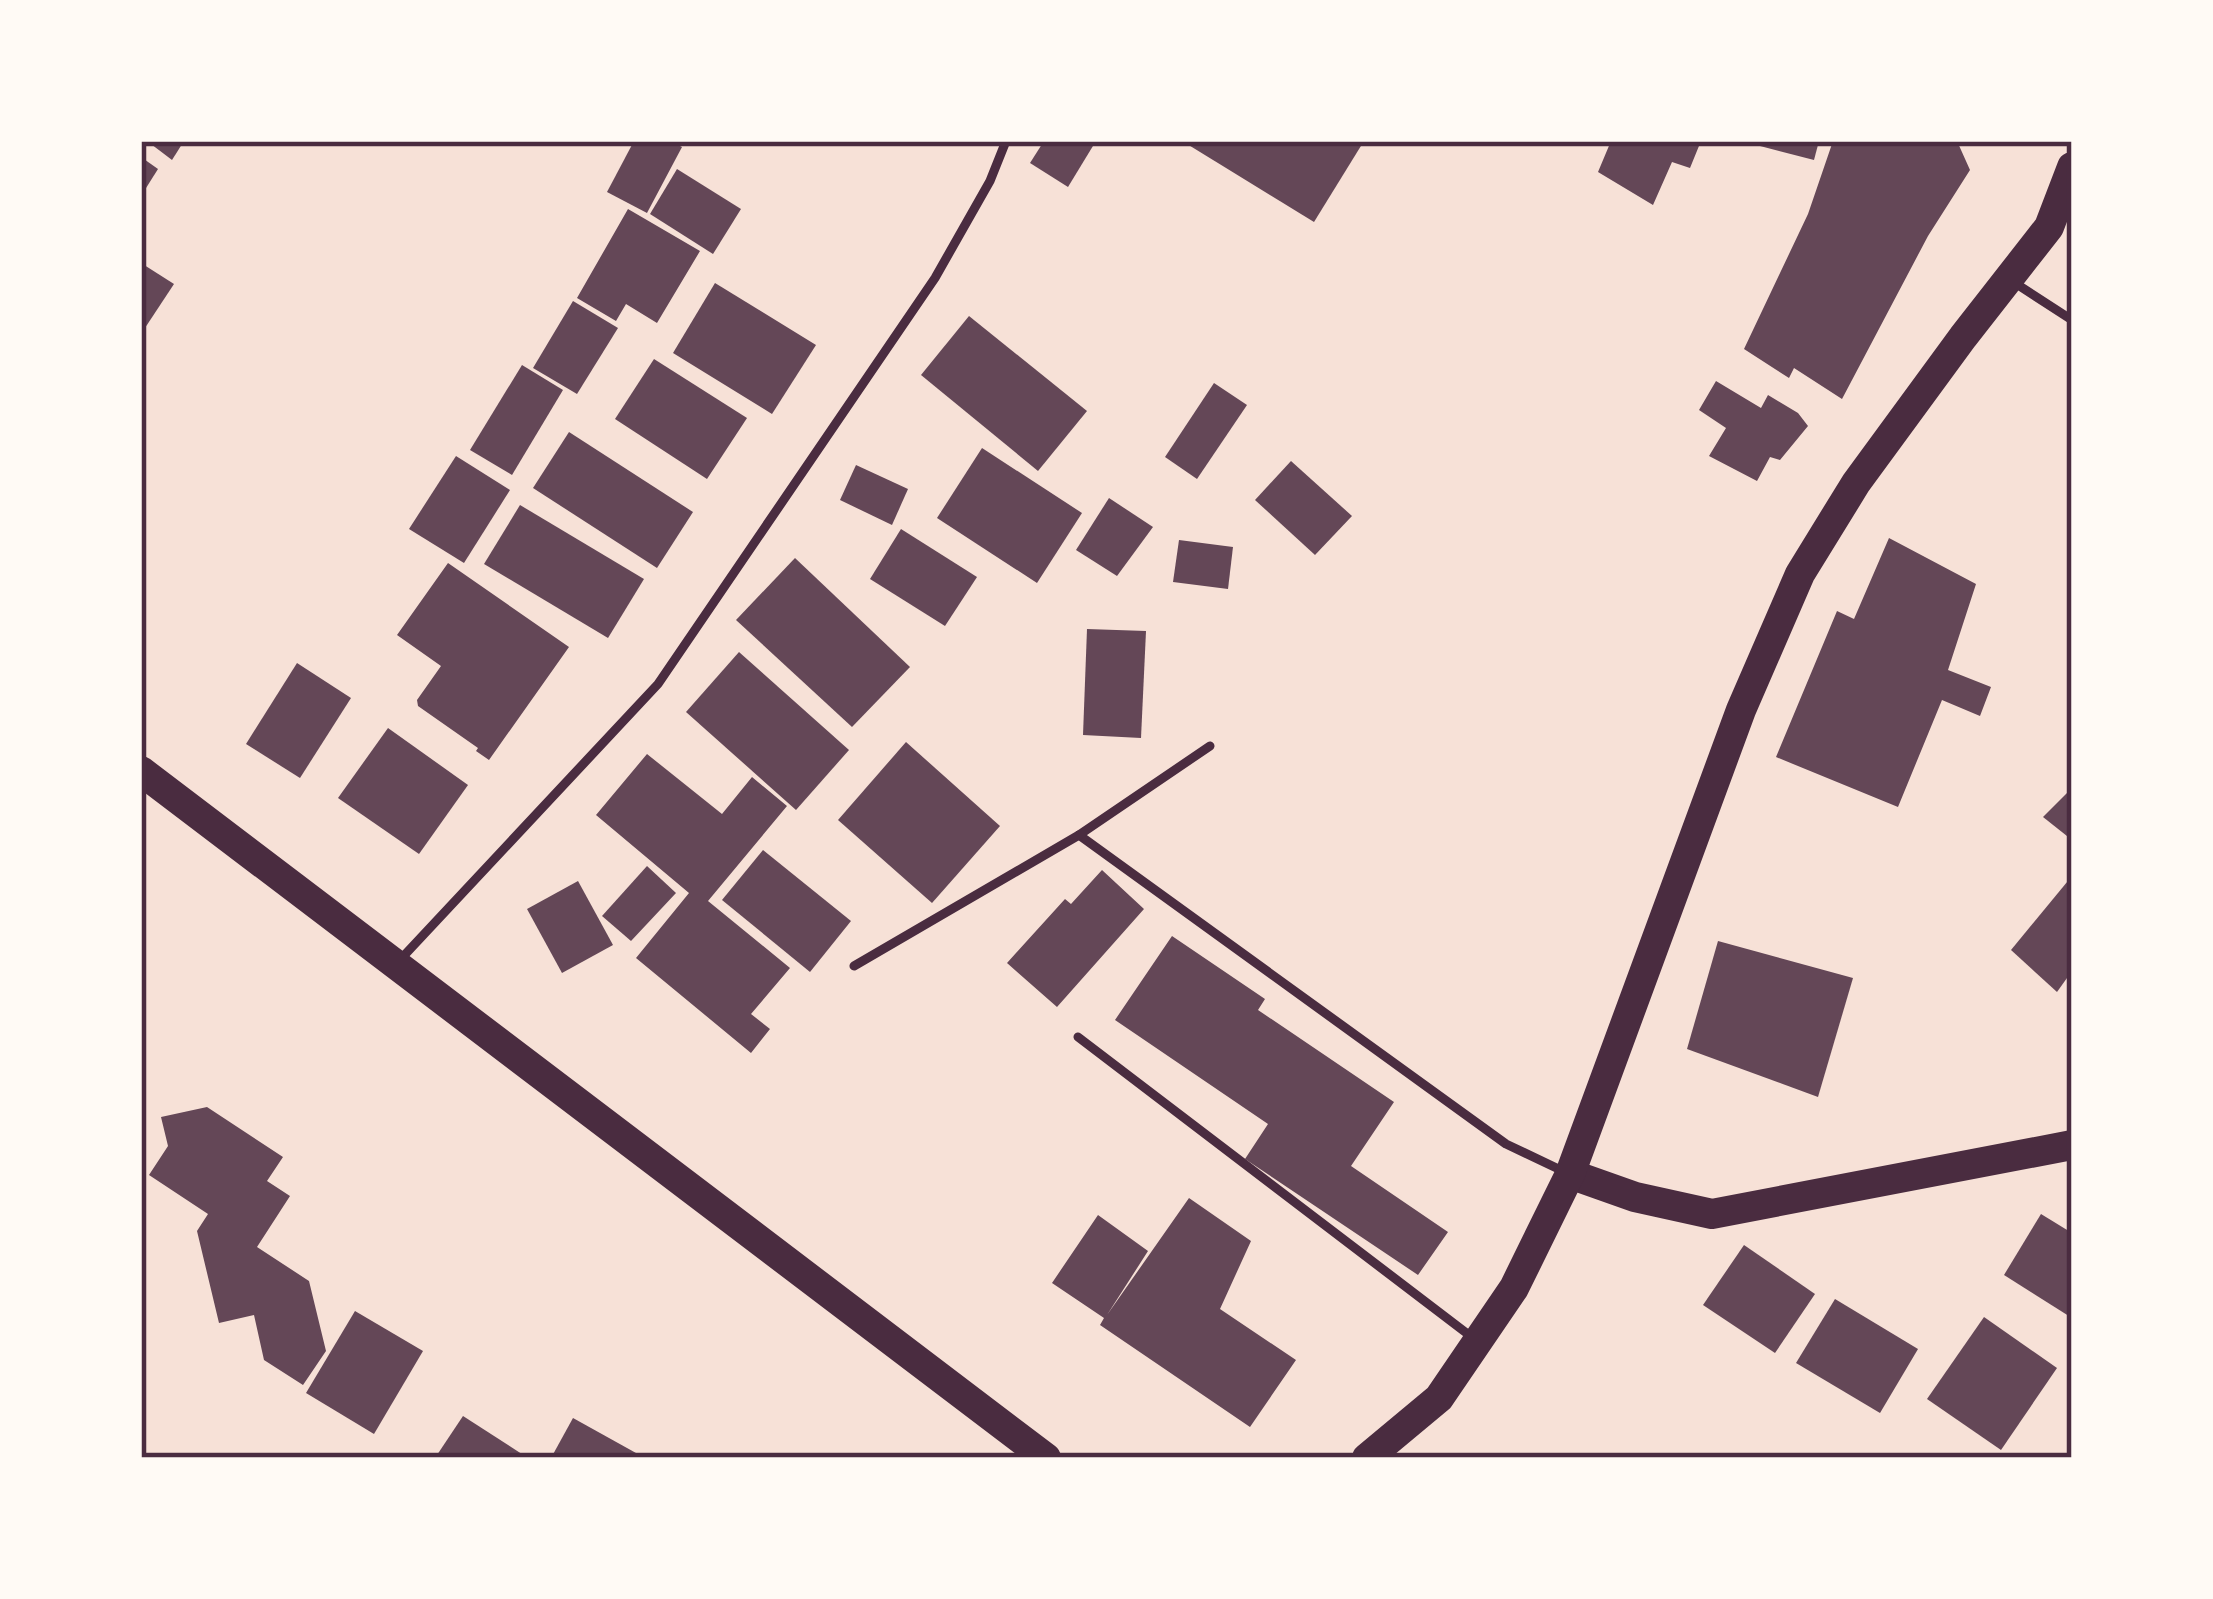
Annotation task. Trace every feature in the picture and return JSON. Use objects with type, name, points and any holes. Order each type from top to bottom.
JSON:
[{"type":"main road","points":[[1367,1458],[1439,1398],[1514,1288],[1570,1174],[1741,710],[1800,574],[1856,483],[2049,227],[2072,167]]},
{"type":"main road","points":[[141,771],[1017,1448],[1046,1458]]},
{"type":"main road","points":[[1570,1174],[1635,1197],[1712,1214],[2072,1145]]},
{"type":"lane","points":[[395,965],[658,685],[935,278],[1006,141]]},
{"type":"lane","points":[[2010,280],[2072,320]]},
{"type":"lane","points":[[854,966],[1079,835],[1210,746]]},
{"type":"lane","points":[[1079,835],[1506,1144],[1570,1174]]},
{"type":"lane","points":[[1078,1036],[1478,1342]]},
{"type":"building","points":[[147,141],[184,141],[172,160]]},
{"type":"building","points":[[634,141],[670,141],[682,147],[647,213],[607,192]]},
{"type":"building","points":[[1044,141],[1096,141],[1068,187],[1030,163]]},
{"type":"building","points":[[1364,141],[1314,222],[1187,144]]},
{"type":"building","points":[[1611,141],[1701,141],[1690,168],[1672,162],[1653,205],[1598,172]]},
{"type":"building","points":[[1761,141],[1819,141],[1814,160],[1760,146]]},
{"type":"building","points":[[1833,141],[1957,141],[1970,170],[1928,236],[1842,399],[1794,368],[1789,378],[1744,349],[1808,214]]},
{"type":"building","points":[[141,157],[158,169],[141,196]]},
{"type":"building","points":[[677,169],[741,209],[713,254],[650,214]]},
{"type":"building","points":[[628,209],[700,251],[657,323],[626,304],[616,321],[577,298]]},
{"type":"building","points":[[141,263],[174,284],[141,334]]},
{"type":"building","points":[[715,283],[816,345],[772,414],[673,353]]},
{"type":"building","points":[[573,301],[618,328],[577,394],[533,368]]},
{"type":"building","points":[[969,316],[1087,411],[1038,471],[921,375]]},
{"type":"building","points":[[654,359],[747,418],[707,479],[615,419]]},
{"type":"building","points":[[522,365],[563,390],[512,475],[470,450]]},
{"type":"building","points":[[1716,381],[1761,408],[1768,395],[1798,413],[1808,426],[1780,460],[1770,457],[1757,481],[1709,456],[1726,428],[1699,410]]},
{"type":"building","points":[[1214,383],[1247,405],[1197,479],[1165,457]]},
{"type":"building","points":[[569,432],[693,512],[657,568],[533,488]]},
{"type":"building","points":[[982,448],[1082,513],[1037,583],[937,518]]},
{"type":"building","points":[[456,456],[510,490],[464,563],[409,529]]},
{"type":"building","points":[[1291,461],[1352,516],[1315,555],[1255,500]]},
{"type":"building","points":[[856,465],[908,489],[892,525],[840,500]]},
{"type":"building","points":[[1109,498],[1153,527],[1117,576],[1076,550]]},
{"type":"building","points":[[520,505],[644,579],[608,638],[484,564]]},
{"type":"building","points":[[901,529],[977,577],[945,626],[870,579]]},
{"type":"building","points":[[1889,538],[1976,584],[1948,670],[1991,687],[1980,716],[1942,700],[1898,807],[1776,757],[1837,611],[1854,619]]},
{"type":"building","points":[[1179,540],[1233,547],[1228,589],[1173,582]]},
{"type":"building","points":[[795,558],[910,667],[852,727],[736,620]]},
{"type":"building","points":[[448,563],[569,647],[489,760],[418,706],[417,700],[441,666],[397,635]]},
{"type":"building","points":[[1087,629],[1146,631],[1141,738],[1083,735]]},
{"type":"building","points":[[739,652],[849,750],[796,810],[686,712]]},
{"type":"building","points":[[297,663],[351,698],[300,778],[246,744]]},
{"type":"building","points":[[388,728],[468,785],[419,854],[338,798]]},
{"type":"building","points":[[906,742],[1000,826],[932,903],[838,820]]},
{"type":"building","points":[[647,754],[722,814],[752,777],[787,806],[708,901],[790,968],[751,1014],[770,1029],[751,1053],[636,958],[689,893],[596,815]]},
{"type":"building","points":[[2072,788],[2072,840],[2043,817]]},
{"type":"building","points":[[763,850],[851,921],[810,972],[722,900]]},
{"type":"building","points":[[647,866],[676,893],[631,941],[602,916]]},
{"type":"building","points":[[1102,870],[1144,909],[1057,1007],[1007,963],[1065,899],[1071,904]]},
{"type":"building","points":[[2072,876],[2072,971],[2057,992],[2011,950]]},
{"type":"building","points":[[578,881],[613,945],[562,973],[527,909]]},
{"type":"building","points":[[1172,936],[1265,999],[1258,1010],[1394,1102],[1351,1166],[1448,1232],[1418,1275],[1245,1159],[1268,1124],[1115,1020]]},
{"type":"building","points":[[1718,941],[1853,978],[1818,1097],[1687,1049]]},
{"type":"building","points":[[207,1107],[283,1157],[267,1181],[290,1196],[257,1247],[309,1281],[326,1351],[303,1385],[264,1360],[254,1315],[219,1323],[197,1231],[208,1214],[149,1175],[168,1146],[161,1117]]},
{"type":"building","points":[[1189,1198],[1251,1241],[1220,1309],[1296,1360],[1250,1427],[1100,1325],[1104,1318],[1052,1283],[1098,1215],[1148,1251],[1107,1315]]},
{"type":"building","points":[[2041,1214],[2072,1233],[2072,1318],[2004,1275]]},
{"type":"building","points":[[1744,1245],[1815,1294],[1775,1353],[1703,1305]]},
{"type":"building","points":[[1835,1299],[1918,1349],[1880,1413],[1796,1363]]},
{"type":"building","points":[[355,1311],[423,1351],[374,1434],[306,1393]]},
{"type":"building","points":[[1984,1317],[2057,1368],[2001,1450],[1927,1399]]},
{"type":"building","points":[[463,1416],[528,1458],[435,1458]]},
{"type":"building","points":[[573,1418],[645,1458],[551,1458]]}]
